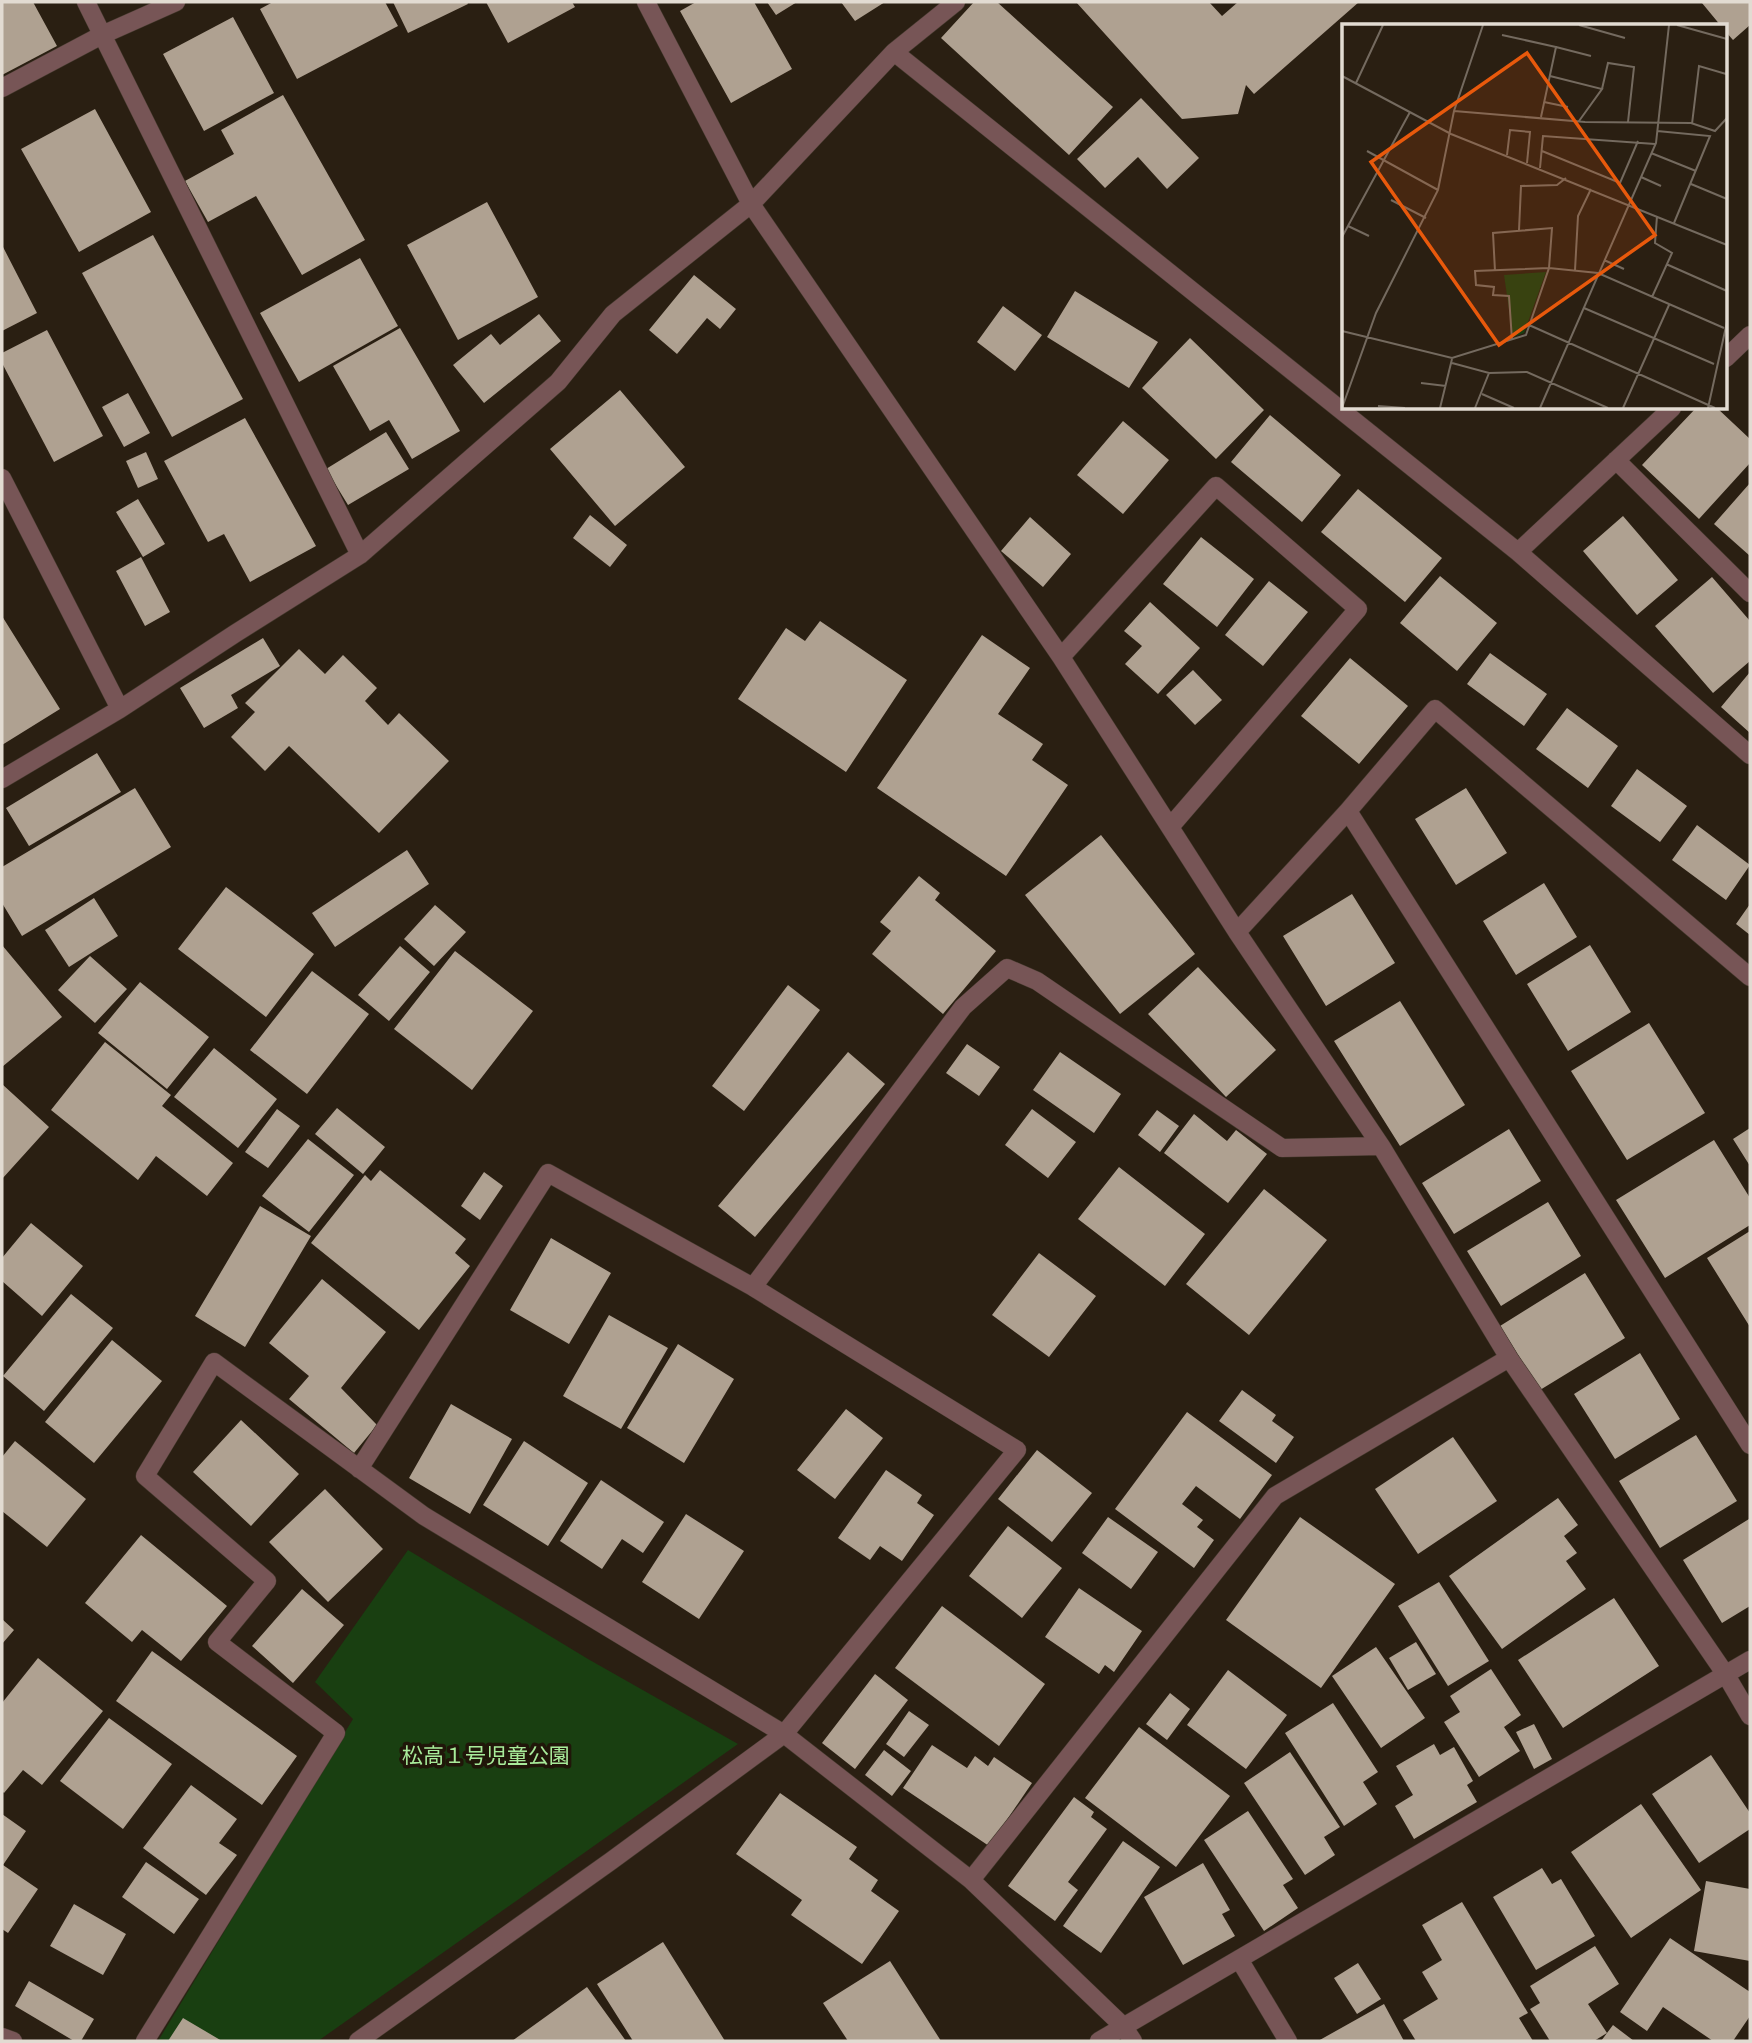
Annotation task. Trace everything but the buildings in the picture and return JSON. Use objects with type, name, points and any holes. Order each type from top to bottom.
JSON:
[{"type":"street","points":[[86,2],[360,555]]},
{"type":"street","points":[[2,88],[102,35],[176,2]]},
{"type":"street","points":[[646,2],[751,204],[1060,657],[1237,932],[1381,1146],[1509,1358],[1726,1675],[1750,1716]]},
{"type":"street","points":[[2,779],[120,709],[236,632],[360,555],[558,382],[613,314],[751,204],[894,52],[956,2]]},
{"type":"street","points":[[894,52],[1518,552],[1750,755]]},
{"type":"street","points":[[1728,356],[1750,335]]},
{"type":"street","points":[[1518,552],[1670,410]]},
{"type":"street","points":[[1616,460],[1750,593]]},
{"type":"street","points":[[2,478],[120,709]]},
{"type":"street","points":[[1060,657],[1216,486],[1358,609],[1170,827]]},
{"type":"street","points":[[1237,932],[1348,811],[1435,709],[1750,977]]},
{"type":"street","points":[[1348,811],[1750,1446]]},
{"type":"street","points":[[753,1287],[962,1007],[1007,968],[1037,981],[1282,1148],[1381,1146]]},
{"type":"street","points":[[358,2041],[784,1734],[1017,1450],[753,1287],[548,1173],[359,1469]]},
{"type":"street","points":[[971,1880],[1275,1496],[1509,1358]]},
{"type":"street","points":[[145,2041],[336,1733],[217,1642],[267,1581],[145,1476],[214,1362],[424,1516],[784,1734],[971,1880],[1128,2034]]},
{"type":"street","points":[[1099,2041],[1128,2034],[1239,1959],[1750,1660]]},
{"type":"street","points":[[1239,1959],[1288,2041]]},
{"type":"street","points":[[2,2038],[13,2041]]},
{"type":"green space","name":"松高１号児童公園","points":[[408,1550],[588,1659],[738,1744],[318,2041],[158,2041],[353,1719],[315,1682]]}]
